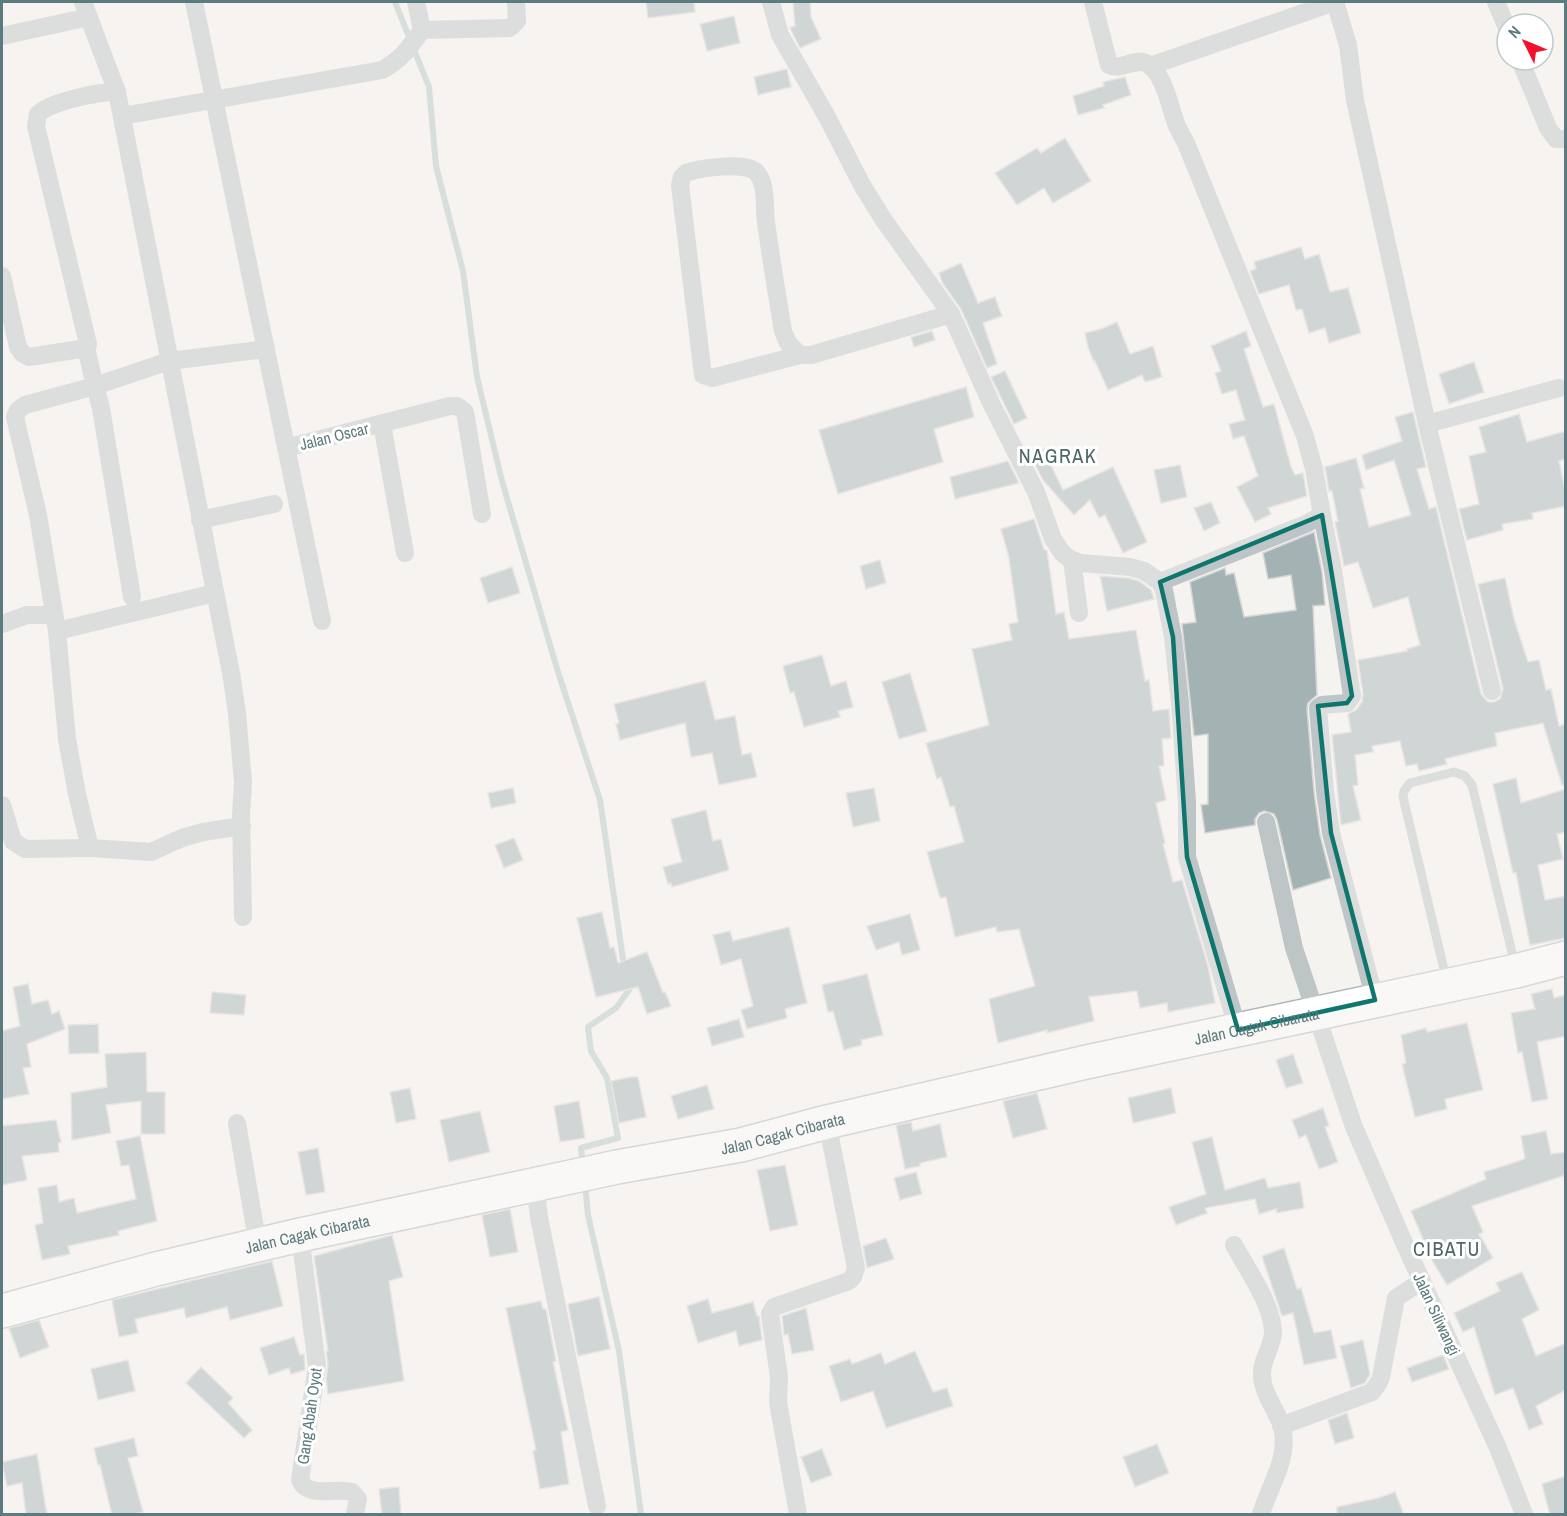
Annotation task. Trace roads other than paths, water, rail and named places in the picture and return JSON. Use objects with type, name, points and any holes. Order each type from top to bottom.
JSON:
[{"type":"highway","name":"Jalan Cagak Cibarata","points":[[2,1311],[90,1286],[300,1235],[535,1185],[741,1145],[827,1122],[1079,1064],[1516,971],[1566,958]]},
{"type":"street","points":[[194,2],[322,621]]},
{"type":"street","points":[[122,116],[382,70],[403,56],[422,30],[416,2]]},
{"type":"street","points":[[422,30],[510,28],[517,21],[516,2]]},
{"type":"street","points":[[771,2],[780,35],[826,115],[862,185],[883,219],[951,314],[1035,492],[1053,539],[1063,554],[1072,561],[1130,567],[1160,582],[1167,598],[1173,637],[1187,802],[1187,857],[1238,1030]]},
{"type":"street","points":[[1093,2],[1109,65],[1116,68],[1140,62],[1150,66],[1158,74],[1176,125],[1186,143],[1305,436],[1318,490],[1352,692],[1349,703],[1322,705],[1318,708],[1324,791],[1331,833],[1347,886],[1375,1000]]},
{"type":"street","points":[[1150,66],[1335,2],[1348,45],[1355,100],[1427,424],[1492,691]]},
{"type":"street","points":[[2,36],[86,9],[117,92],[237,713],[243,782],[243,917]]},
{"type":"street","points":[[1525,72],[1548,128],[1556,139],[1566,139]]},
{"type":"street","points":[[117,92],[50,106],[39,114],[36,126],[88,344],[86,348],[101,408],[132,597]]},
{"type":"street","points":[[800,355],[788,343],[783,332],[762,181],[758,174],[747,166],[729,166],[686,173],[680,185],[703,375],[712,378],[800,355],[811,355],[951,314]]},
{"type":"street","points":[[2,276],[18,347],[23,354],[29,357],[86,348]]},
{"type":"street","points":[[90,848],[67,739],[56,623],[38,515],[15,417],[18,410],[25,405],[95,386],[169,362],[266,349]]},
{"type":"street","points":[[1427,424],[1559,388]]},
{"type":"street","name":"Jalan Oscar","points":[[286,448],[457,406],[465,412],[482,514]]},
{"type":"street","points":[[382,424],[405,553]]},
{"type":"street","points":[[200,520],[274,504]]},
{"type":"street","points":[[1160,582],[1306,524],[1322,515]]},
{"type":"street","points":[[1072,561],[1078,613]]},
{"type":"street","points":[[2,624],[27,615],[56,623],[215,593]]},
{"type":"street","points":[[2,805],[13,841],[21,848],[90,848],[151,852],[182,838],[203,832],[242,826]]},
{"type":"street","name":"Jalan Siliwangi","points":[[1266,822],[1294,948],[1354,1127],[1498,1448],[1524,1515]]},
{"type":"street","points":[[798,1515],[778,1402],[779,1377],[770,1314],[774,1307],[849,1281],[855,1273],[856,1268],[827,1122]]},
{"type":"street","points":[[237,1123],[258,1245]]},
{"type":"street","points":[[535,1185],[539,1217],[597,1506]]},
{"type":"street","name":"Gang Abah Oyot","points":[[300,1235],[317,1366],[300,1480],[302,1485],[309,1490],[352,1492],[358,1499],[355,1515]]},
{"type":"street","points":[[1234,1245],[1264,1301],[1272,1324],[1271,1343],[1261,1373],[1263,1386],[1281,1426],[1284,1452],[1261,1515]]},
{"type":"street","points":[[1281,1426],[1371,1392],[1381,1377],[1396,1298],[1422,1281]]},
{"type":"lane","points":[[1448,985],[1403,797],[1410,783],[1454,772],[1465,776],[1472,785],[1516,971]]},
{"type":"waterway","points":[[395,2],[429,87],[436,166],[463,271],[477,377],[502,481],[558,672],[600,800],[624,966]]},
{"type":"waterway","points":[[583,1165],[581,1148],[618,1138],[607,1078],[591,1051],[588,1027],[616,1008],[629,990],[628,982]]},
{"type":"waterway","points":[[585,1184],[588,1215],[619,1351],[641,1514]]},
{"type":"district","name":"NAGRAK","points":[[1058,456]]},
{"type":"district","name":"CIBATU","points":[[1447,1249]]}]
